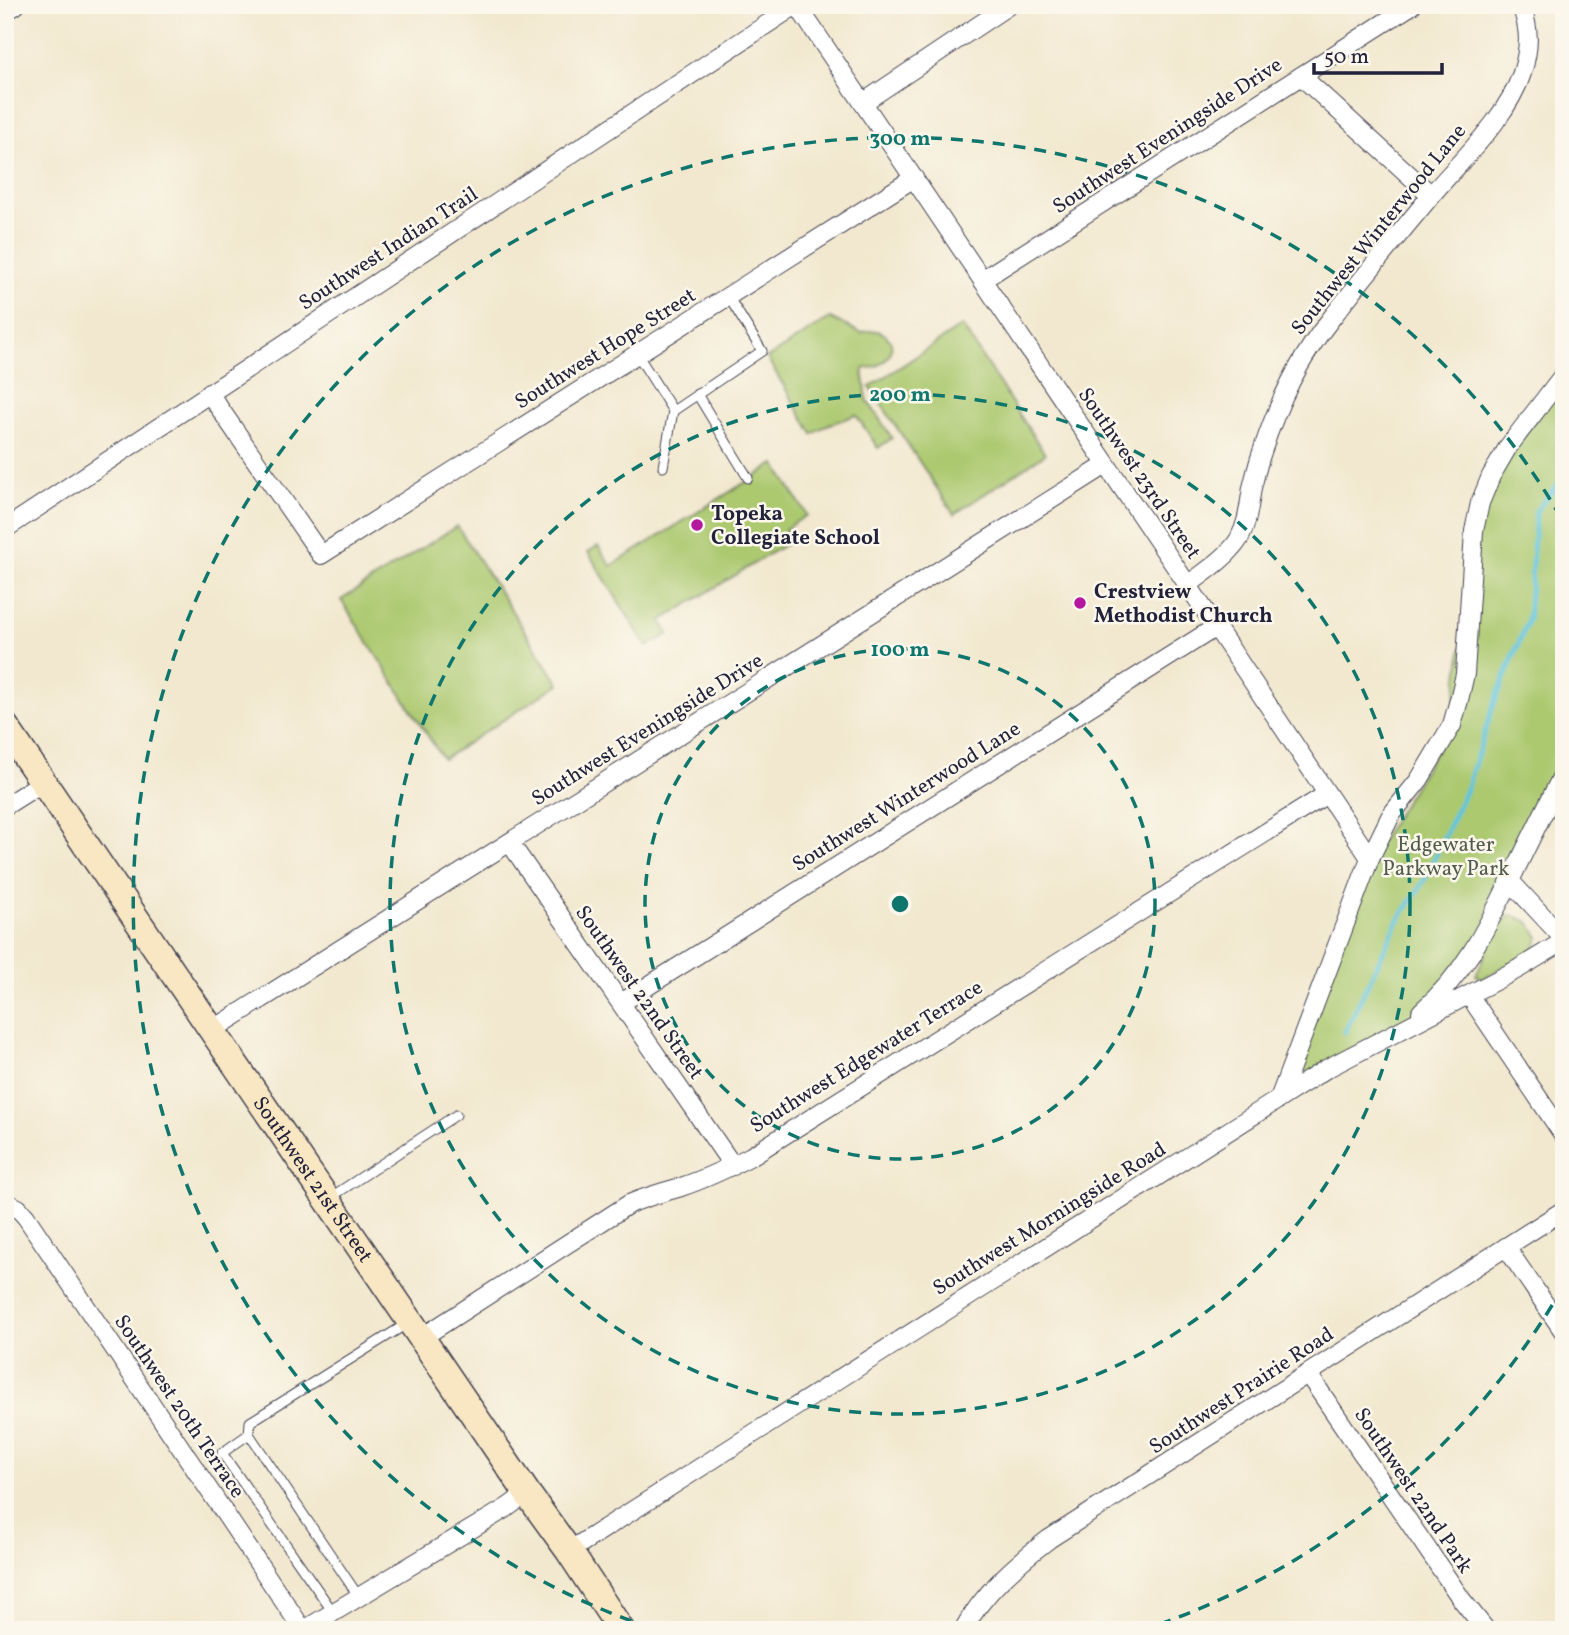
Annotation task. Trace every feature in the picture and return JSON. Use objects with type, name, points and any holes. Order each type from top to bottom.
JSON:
[{"type":"main road","name":"Southwest 21st Street","points":[[5,726],[621,1630]]},
{"type":"street","points":[[5,12],[16,5]]},
{"type":"street","name":"Southwest 23rd Street","points":[[797,5],[1370,858]]},
{"type":"street","name":"Southwest Indian Trail","points":[[5,529],[797,5]]},
{"type":"street","points":[[864,102],[1009,5]]},
{"type":"street","name":"Southwest Eveningside Drive","points":[[982,280],[1412,5]]},
{"type":"street","name":"Southwest Winterwood Lane","points":[[1188,585],[1227,554],[1238,540],[1244,527],[1262,451],[1277,411],[1308,351],[1347,298],[1510,100],[1522,74],[1528,48],[1528,24],[1521,5]]},
{"type":"street","points":[[1301,76],[1431,195]]},
{"type":"street","name":"Southwest Hope Street","points":[[209,393],[321,555],[914,178]]},
{"type":"street","points":[[1279,1099],[1370,858],[1391,815],[1419,780],[1452,725],[1465,674],[1474,531],[1480,503],[1491,476],[1508,447],[1564,374]]},
{"type":"street","name":"Southwest Eveningside Drive","points":[[211,1031],[1107,465]]},
{"type":"street","name":"Southwest Winterwood Lane","points":[[621,1003],[1216,627]]},
{"type":"street","points":[[1416,1021],[1418,1014],[1434,1000],[1468,959],[1564,772]]},
{"type":"street","points":[[5,806],[43,782]]},
{"type":"street","name":"Southwest Edgewater Terrace","points":[[415,1330],[629,1204],[733,1166],[1327,794]]},
{"type":"street","name":"Southwest 22nd Street","points":[[510,843],[733,1166]]},
{"type":"street","points":[[1510,881],[1564,940]]},
{"type":"street","name":"Southwest Morningside Road","points":[[569,1551],[1326,1069],[1518,969],[1564,940]]},
{"type":"street","points":[[1469,995],[1564,1136]]},
{"type":"street","name":"Southwest 20th Terrace","points":[[12,1205],[34,1228],[304,1630]]},
{"type":"street","name":"Southwest Prairie Road","points":[[962,1630],[999,1581],[1049,1539],[1564,1210]]},
{"type":"street","points":[[1506,1247],[1564,1332]]},
{"type":"street","name":"Southwest 22nd Park","points":[[1307,1374],[1462,1600],[1486,1630]]},
{"type":"street","points":[[304,1630],[527,1493]]},
{"type":"lane","points":[[673,411],[762,351],[728,296]]},
{"type":"lane","points":[[637,354],[673,411],[663,467]]},
{"type":"lane","points":[[697,394],[748,478]]},
{"type":"lane","points":[[326,1200],[456,1115]]},
{"type":"lane","points":[[359,1597],[249,1434],[250,1422],[415,1330]]},
{"type":"lane","points":[[249,1434],[222,1452],[333,1612]]},
{"type":"green space","points":[[830,318],[861,333],[878,331],[889,339],[891,352],[887,359],[877,366],[863,369],[867,400],[892,438],[878,448],[856,415],[827,425],[813,434],[767,358]]},
{"type":"green space","points":[[962,326],[1045,454],[954,514],[870,387]]},
{"type":"green space","name":"Edgewater Parkway Park","points":[[1564,374],[1564,772],[1478,943],[1418,1014],[1279,1099],[1370,858],[1452,725],[1480,503]]},
{"type":"green space","points":[[775,464],[807,515],[785,529],[792,540],[661,621],[669,634],[647,647],[588,552],[598,546],[611,566]]},
{"type":"green space","points":[[457,526],[559,684],[443,759],[341,600]]},
{"type":"green space","points":[[1512,915],[1529,922],[1539,937],[1534,950],[1482,979],[1476,975],[1499,923]]},
{"type":"waterway","points":[[1345,1032],[1397,923],[1425,879],[1467,787],[1494,704],[1528,620],[1536,511],[1564,476]]},
{"type":"place","name":"Topeka Collegiate School","points":[[697,525]]},
{"type":"place","name":"Crestview Methodist Church","points":[[1080,603]]}]
